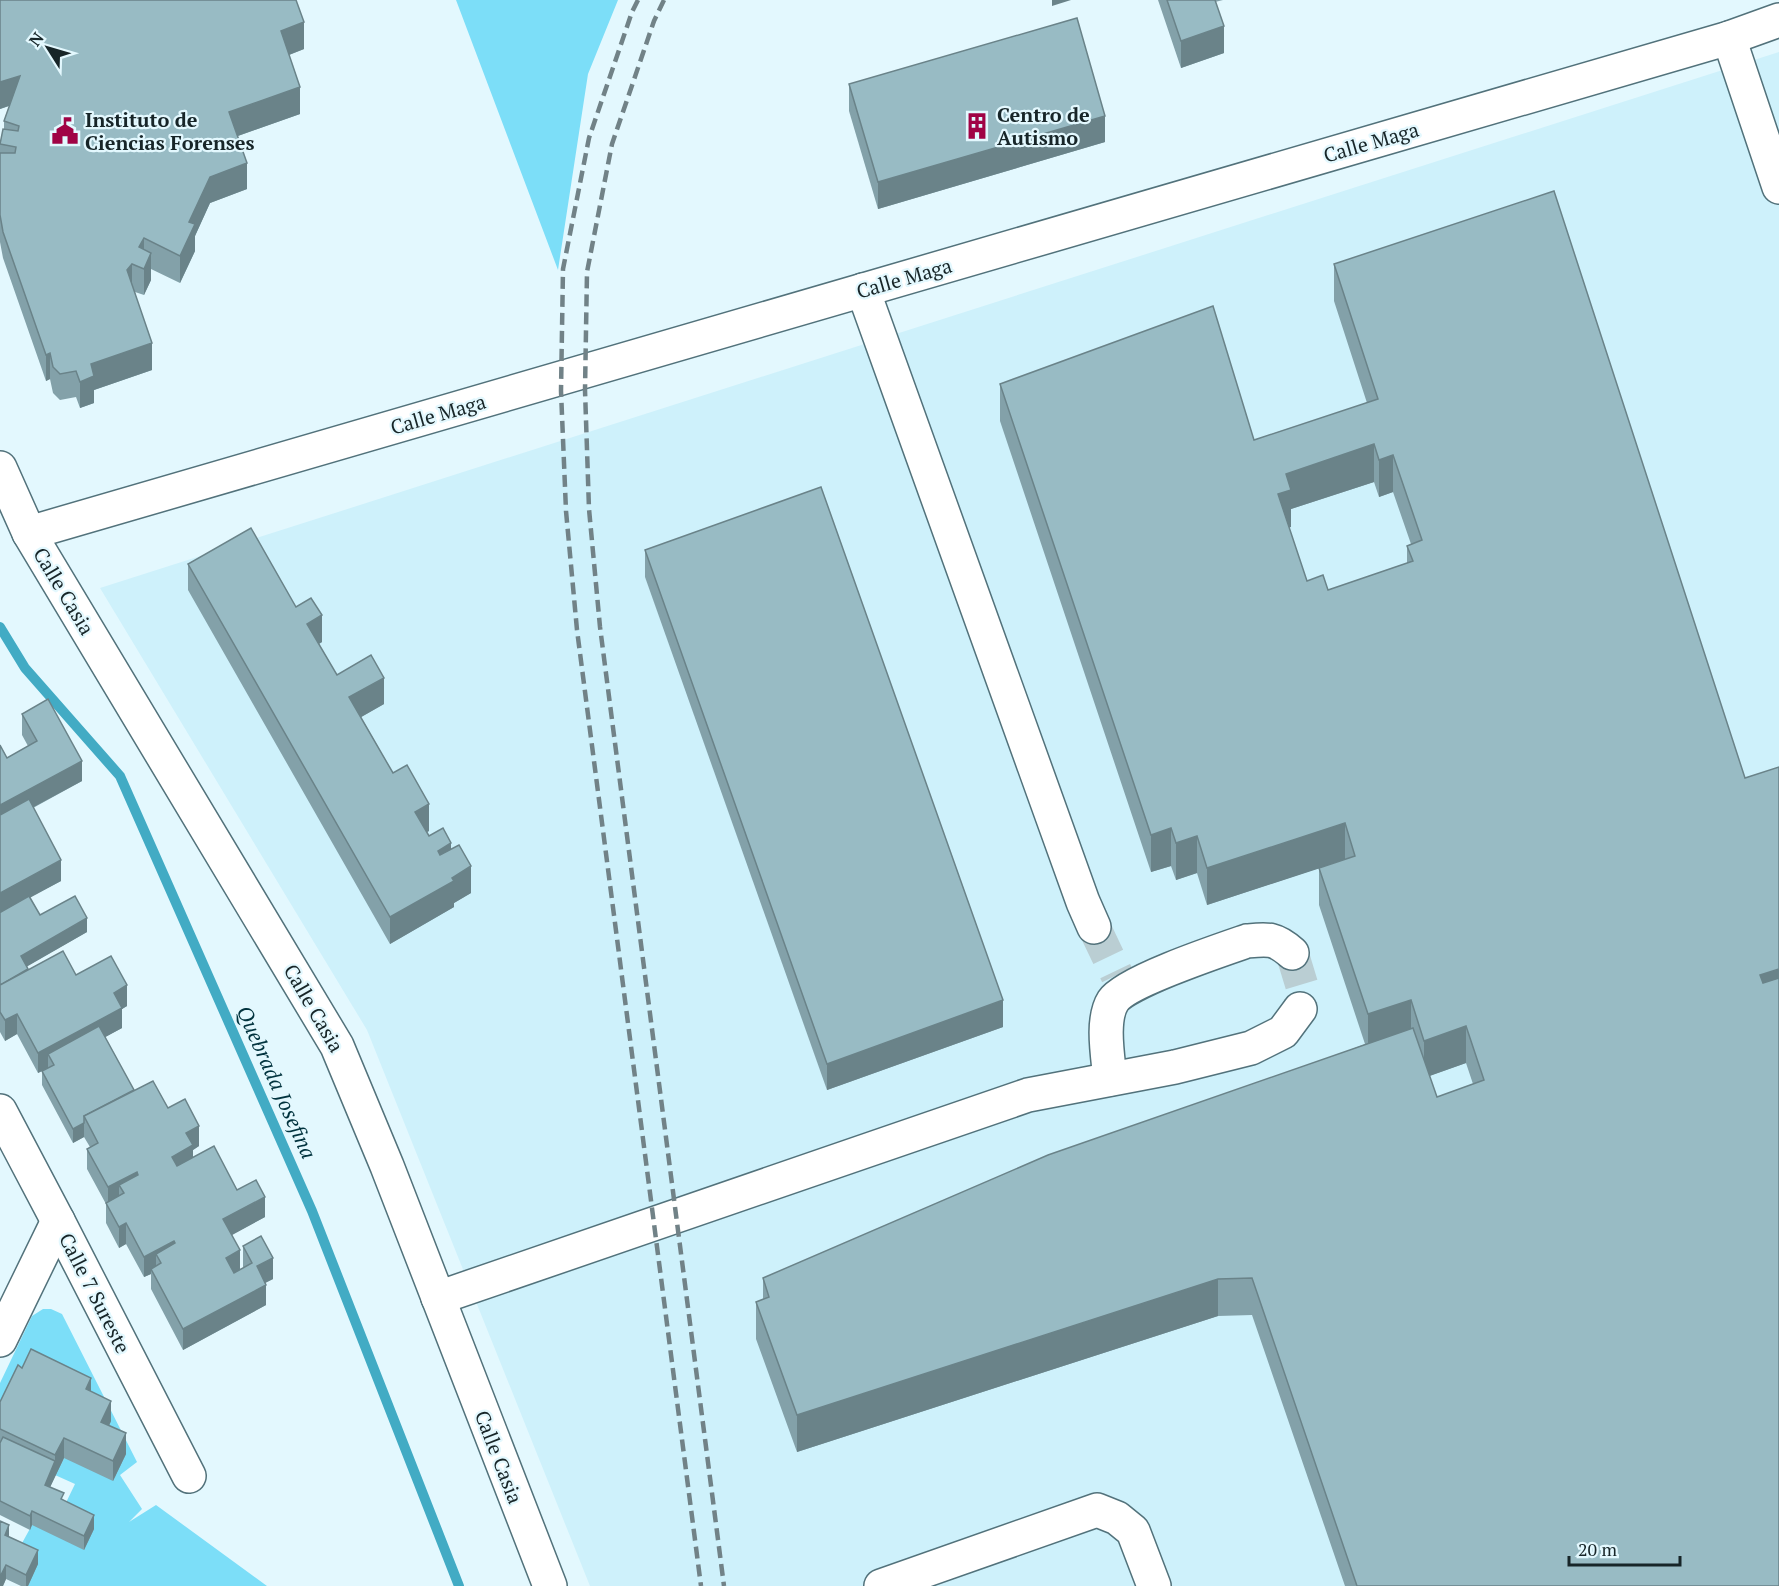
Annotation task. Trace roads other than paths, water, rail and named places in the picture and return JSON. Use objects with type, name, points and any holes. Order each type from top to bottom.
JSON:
[{"type":"street","name":"Calle Maga","points":[[29,533],[1729,38],[1779,20]]},
{"type":"street","points":[[1729,38],[1779,187]]},
{"type":"street","points":[[863,290],[1083,902],[1094,927]]},
{"type":"street","name":"Calle Casia","points":[[0,468],[29,533],[338,1046],[550,1586]]},
{"type":"street","points":[[1110,1079],[1106,1024],[1120,983],[1144,980],[1247,941],[1265,939],[1279,942],[1292,953]]},
{"type":"street","points":[[438,1298],[1028,1095],[1175,1067],[1251,1048],[1283,1032],[1300,1009]]},
{"type":"street","name":"Calle 7 Sureste","points":[[0,1111],[189,1476]]},
{"type":"street","points":[[0,1340],[58,1221]]},
{"type":"street","points":[[881,1586],[1097,1510],[1118,1518],[1133,1532],[1154,1586]]},
{"type":"waterway","name":"Quebrada Josefina","points":[[0,627],[25,668],[120,776],[312,1211],[459,1586]]},
{"type":"tunnel","points":[[1094,927],[1117,975]]},
{"type":"tunnel","points":[[1292,953],[1302,986],[1300,1009]]},
{"type":"railway","points":[[638,0],[589,138],[563,269],[561,391],[566,511],[577,630],[701,1586]]},
{"type":"railway","points":[[664,0],[654,21],[612,144],[587,272],[585,390],[589,509],[600,627],[724,1586]]},
{"type":"place","name":"Centro de Autismo","points":[[977,126]]},
{"type":"place","name":"Instituto de Ciencias Forenses","points":[[65,131]]}]
